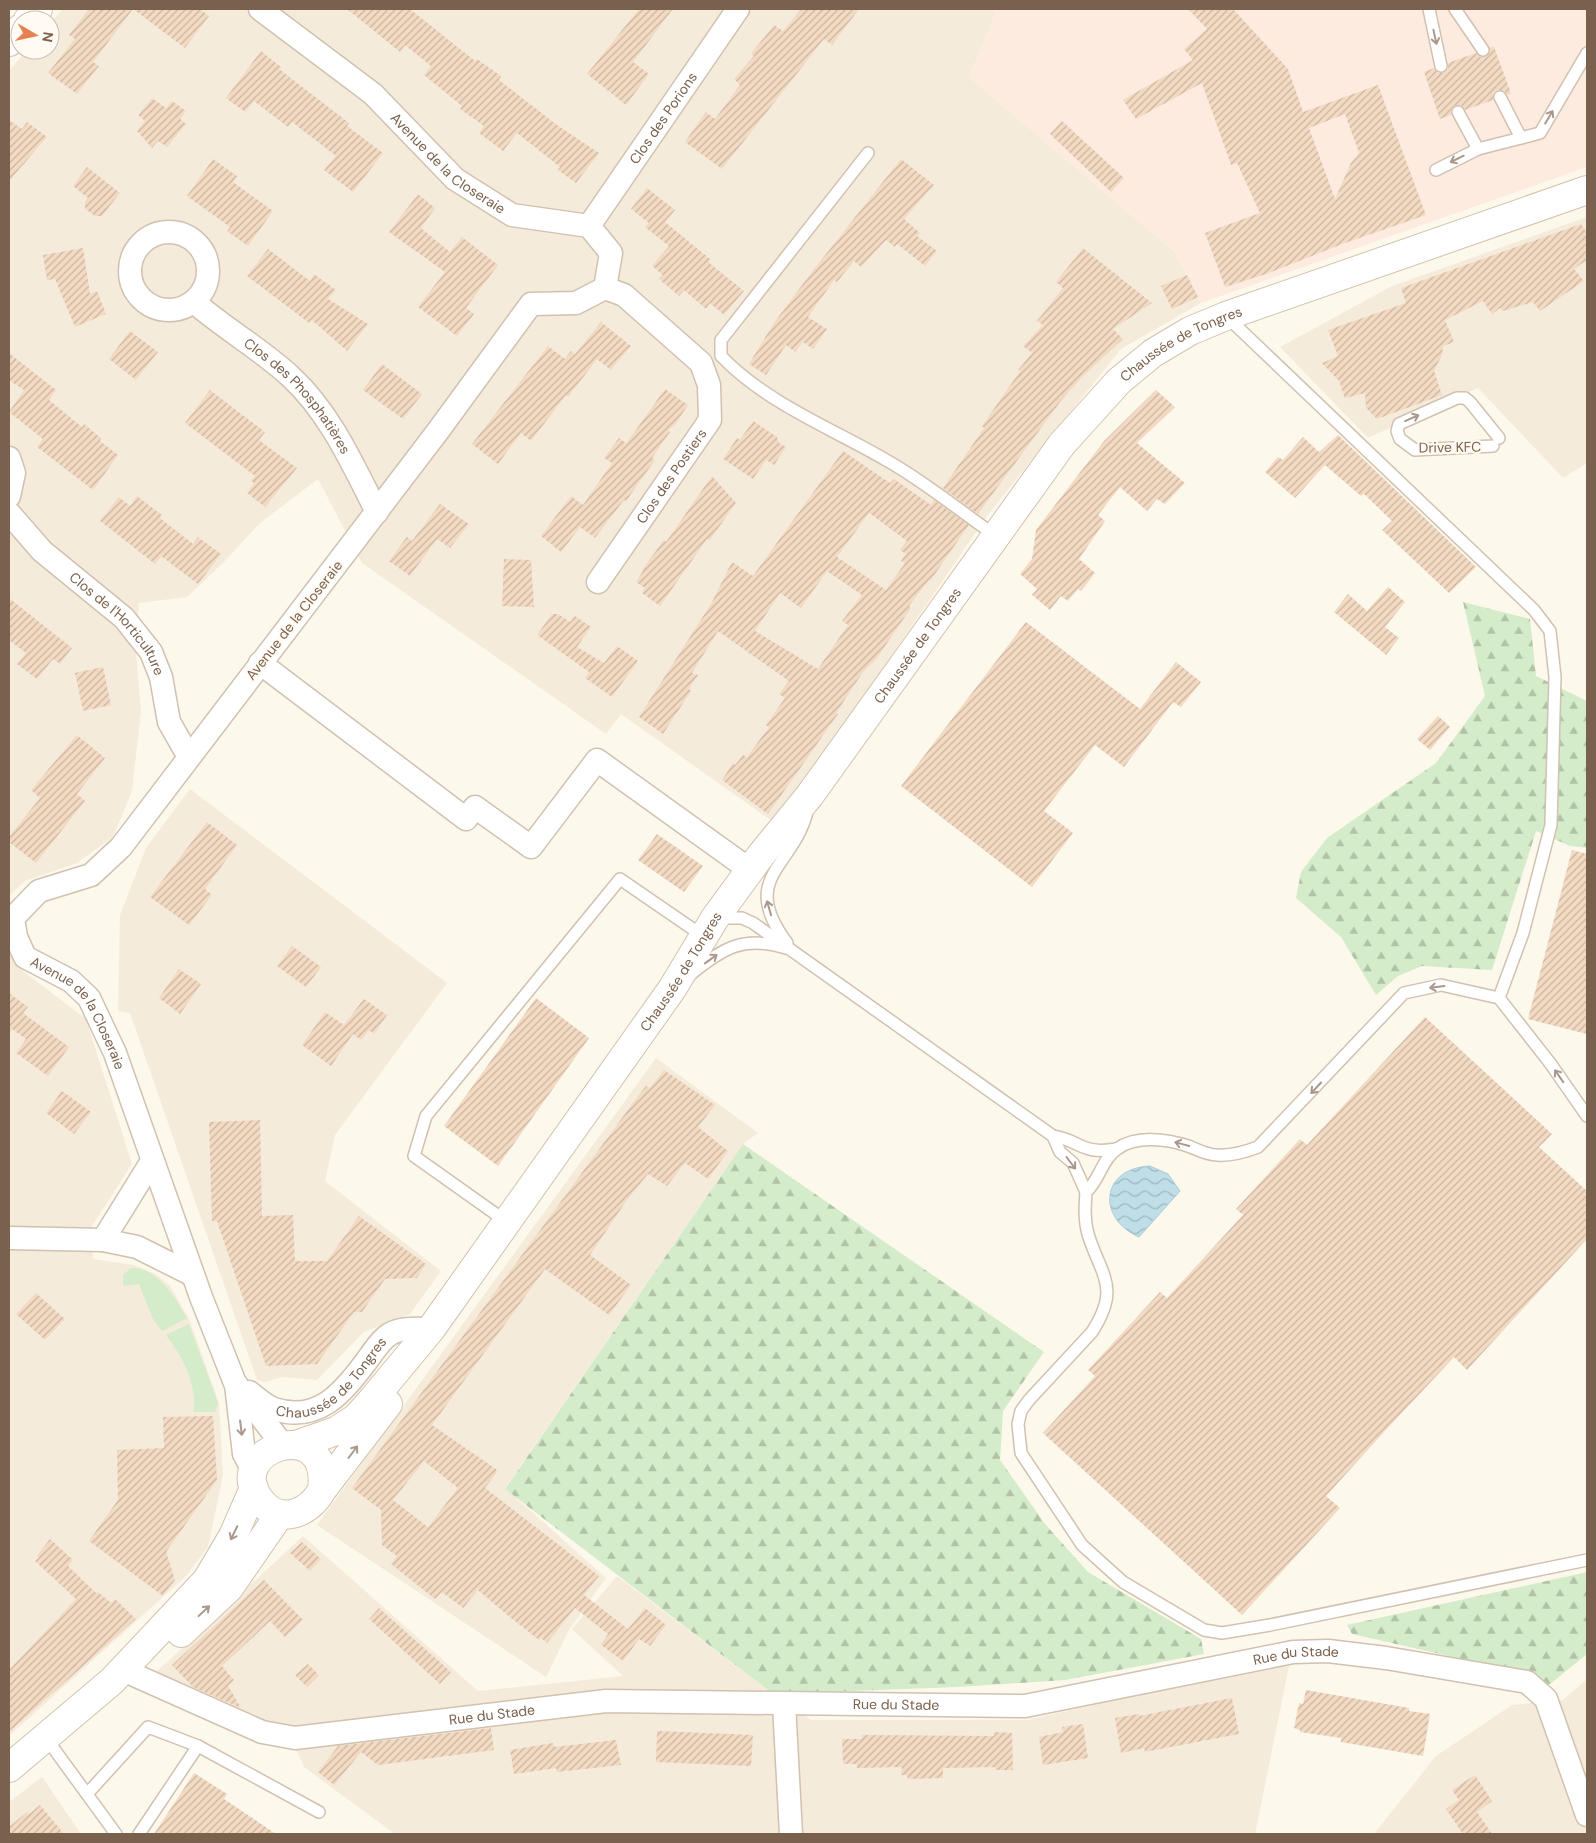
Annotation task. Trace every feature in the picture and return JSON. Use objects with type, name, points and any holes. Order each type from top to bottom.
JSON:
[{"type":"main road","name":"Chaussée de Tongres","points":[[9,1768],[123,1670],[207,1580],[233,1536],[254,1480],[259,1459],[269,1450],[336,1431],[356,1418],[431,1329],[672,988],[709,927],[750,870],[810,795],[1062,444],[1119,380],[1153,353],[1190,331],[1226,316],[1587,190]]},
{"type":"main road","name":"Chaussée de Tongres","points":[[123,1670],[166,1646],[229,1588],[280,1514],[293,1514],[306,1510],[316,1501],[322,1490],[386,1409],[431,1329]]},
{"type":"main road","points":[[289,1444],[307,1449],[321,1467],[323,1478],[322,1490]]},
{"type":"main road","points":[[254,1480],[260,1500],[268,1508],[280,1514]]},
{"type":"street","name":"Avenue de la Closeraie","points":[[260,9],[373,94],[455,179],[512,215],[589,226]]},
{"type":"street","name":"Clos des Porions","points":[[589,226],[738,9]]},
{"type":"street","points":[[589,226],[611,253],[605,288]]},
{"type":"street","name":"Avenue de la Closeraie","points":[[254,1480],[244,1454],[236,1383],[193,1275],[114,1053],[88,998],[71,981],[25,957],[16,937],[11,916],[39,890],[91,875],[121,847],[377,512],[531,304],[576,304],[605,288]]},
{"type":"street","name":"Clos des Postiers","points":[[598,582],[710,420],[709,385],[701,363],[624,295],[605,288]]},
{"type":"street","name":"Clos des Phosphatières","points":[[194,302],[218,323],[265,354],[305,390],[334,430],[377,512]]},
{"type":"street","points":[[9,458],[14,473],[9,496]]},
{"type":"street","name":"Clos de l'Horticulture","points":[[9,513],[42,551],[124,618],[151,652],[161,678],[169,722],[189,757]]},
{"type":"street","points":[[260,663],[466,819],[475,807],[531,847],[597,760],[750,870]]},
{"type":"street","points":[[103,1240],[152,1161]]},
{"type":"street","points":[[9,1238],[103,1240],[137,1247],[193,1275]]},
{"type":"street","name":"Chaussée de Tongres","points":[[236,1383],[272,1408],[292,1412],[311,1410],[329,1403],[344,1390],[389,1335],[402,1329],[431,1329]]},
{"type":"street","name":"Avenue de la Closeraie","points":[[236,1383],[289,1444]]},
{"type":"street","name":"Rue du Stade","points":[[123,1670],[262,1732],[295,1738],[606,1701],[1025,1706],[1293,1652],[1328,1651],[1386,1658],[1527,1682],[1546,1699],[1587,1815]]},
{"type":"street","points":[[784,1704],[791,1834]]},
{"type":"lane","points":[[1429,9],[1441,66]]},
{"type":"lane","points":[[1455,9],[1483,50]]},
{"type":"lane","points":[[1436,170],[1478,149],[1540,133],[1587,53]]},
{"type":"lane","points":[[1500,97],[1521,138]]},
{"type":"lane","points":[[1458,112],[1478,149]]},
{"type":"lane","points":[[868,153],[721,340],[722,356],[736,371],[792,409],[888,461],[996,536]]},
{"type":"lane","points":[[1226,316],[1534,610],[1550,631],[1554,677],[1551,825],[1523,933],[1499,998]]},
{"type":"lane","name":"Drive KFC","points":[[1457,398],[1464,398],[1470,402],[1496,442],[1414,450],[1400,440],[1397,431],[1399,424],[1457,398]]},
{"type":"lane","points":[[792,950],[769,911],[767,885],[772,873],[800,832],[810,795]]},
{"type":"lane","points":[[507,1222],[414,1156],[426,1116],[620,879],[709,927],[737,917],[753,922],[1053,1136],[1063,1138],[1084,1149],[1104,1151],[1132,1143],[1152,1140],[1178,1143],[1217,1155],[1230,1155],[1258,1147],[1404,993],[1441,985],[1499,998],[1550,1062],[1587,1116]]},
{"type":"lane","points":[[672,988],[716,955],[733,945],[778,946],[792,950]]},
{"type":"lane","points":[[1053,1136],[1060,1152],[1073,1163],[1086,1192],[1084,1209],[1088,1234],[1106,1281],[1104,1306],[1100,1320],[1092,1332],[1021,1411],[1018,1424],[1021,1453],[1082,1545],[1123,1582],[1204,1630],[1222,1633],[1270,1625],[1587,1560]]},
{"type":"lane","points":[[1086,1192],[1116,1149]]},
{"type":"lane","points":[[87,1794],[148,1727],[198,1746],[319,1812]]},
{"type":"lane","points":[[46,1738],[116,1834]]},
{"type":"lane","points":[[139,1834],[198,1746]]},
{"type":"shaded area","points":[[63,9],[992,9],[996,12],[969,77],[1175,252],[1201,303],[1121,349],[987,516],[776,824],[621,714],[606,734],[362,563],[318,479],[260,523],[223,563],[187,597],[139,603],[135,642],[141,711],[132,791],[113,837],[77,863],[25,881],[9,896],[9,71],[18,60],[60,60],[60,12]]},
{"type":"shaded area","points":[[992,9],[1587,9],[1587,167],[1201,303],[1175,252],[969,77],[996,12]]},
{"type":"shaded area","points":[[1587,217],[1587,463],[1563,478],[1478,388],[1368,438],[1280,347],[1392,286]]},
{"type":"shaded area","points":[[190,789],[447,983],[335,1135],[325,1181],[441,1271],[410,1314],[364,1332],[317,1380],[282,1377],[265,1382],[257,1380],[130,1013],[118,1011],[120,915],[146,848]]},
{"type":"shaded area","points":[[9,945],[23,971],[86,1019],[132,1164],[90,1229],[93,1259],[134,1265],[155,1274],[170,1286],[189,1319],[219,1403],[223,1475],[208,1547],[186,1576],[9,1736]]},
{"type":"shaded area","points":[[656,1058],[758,1133],[743,1144],[505,1488],[606,1578],[569,1630],[546,1677],[317,1525]]},
{"type":"shaded area","points":[[303,1536],[478,1691],[623,1676],[572,1629],[617,1576],[773,1694],[811,1720],[1027,1720],[1120,1699],[1289,1666],[1255,1834],[395,1834],[304,1767],[295,1747],[281,1726],[204,1700],[154,1674]]},
{"type":"shaded area","points":[[1587,1679],[1587,1834],[1374,1834],[1436,1756],[1512,1705],[1563,1700]]},
{"type":"shaded area","points":[[42,1777],[81,1834],[9,1834],[9,1802]]},
{"type":"green space","points":[[1463,602],[1530,619],[1536,676],[1587,701],[1587,848],[1570,846],[1536,831],[1492,970],[1422,966],[1398,976],[1376,995],[1341,937],[1296,898],[1301,872],[1327,838],[1436,763],[1485,696]]},
{"type":"green space","points":[[743,1144],[1044,1352],[1003,1411],[1000,1460],[1045,1524],[1088,1572],[1201,1639],[1204,1654],[1065,1680],[957,1687],[773,1694],[505,1489]]},
{"type":"green space","points":[[131,1268],[141,1269],[149,1273],[165,1285],[187,1318],[162,1331],[153,1319],[139,1284],[123,1286],[123,1275]]},
{"type":"green space","points":[[189,1324],[218,1403],[215,1412],[194,1412],[193,1391],[188,1371],[166,1335]]},
{"type":"green space","points":[[1587,1572],[1587,1654],[1549,1685],[1537,1676],[1352,1634],[1347,1625]]},
{"type":"water","points":[[1150,1166],[1168,1174],[1180,1191],[1139,1237],[1125,1229],[1116,1218],[1111,1207],[1110,1195],[1114,1184],[1122,1175],[1134,1169]]},
{"type":"building","points":[[89,9],[133,9],[93,62],[99,66],[77,94],[48,73],[75,39],[69,35]]},
{"type":"building","points":[[133,9],[200,9],[209,16],[185,48]]},
{"type":"building","points":[[347,9],[410,9],[475,61],[477,59],[501,76],[499,80],[557,125],[599,153],[576,183],[558,170],[560,167],[517,133],[503,151],[479,133],[484,126],[460,109],[462,106],[424,75],[431,66],[405,45],[400,52]]},
{"type":"building","points":[[639,9],[673,9],[633,62],[649,74],[626,105],[587,74]]},
{"type":"building","points":[[801,9],[859,9],[832,45],[824,39],[722,169],[685,142],[706,112],[715,119],[740,85],[734,79],[754,56],[751,54],[774,25],[783,31]]},
{"type":"building","points":[[1188,9],[1233,9],[1288,69],[1303,112],[1378,85],[1426,215],[1345,243],[1266,274],[1225,287],[1205,233],[1260,213],[1237,163],[1231,165],[1202,83],[1136,119],[1123,100],[1193,60],[1184,49],[1207,29]],"holes":[[[1345,114],[1359,153],[1351,163],[1335,199],[1309,128]]]},
{"type":"building","points":[[1494,47],[1511,93],[1507,95],[1504,90],[1497,90],[1493,93],[1493,100],[1465,110],[1461,105],[1455,105],[1451,109],[1451,115],[1440,119],[1424,72],[1434,68],[1438,73],[1443,73],[1448,69],[1448,63],[1476,53],[1480,57],[1487,56],[1490,48]]},
{"type":"building","points":[[261,51],[281,67],[279,69],[349,123],[347,126],[383,153],[353,192],[324,170],[336,156],[292,122],[288,127],[254,101],[245,112],[226,98]]},
{"type":"building","points":[[152,98],[166,108],[172,101],[186,111],[180,119],[186,124],[167,147],[158,141],[152,148],[137,131],[145,121],[138,115]]},
{"type":"building","points":[[9,120],[22,129],[27,122],[47,137],[9,181]]},
{"type":"building","points":[[1062,121],[1124,178],[1111,192],[1050,134]]},
{"type":"building","points":[[213,159],[237,176],[233,182],[273,211],[248,246],[227,231],[230,227],[187,196]]},
{"type":"building","points":[[901,159],[934,185],[904,219],[920,233],[917,236],[937,251],[925,266],[897,244],[895,247],[886,240],[861,267],[854,261],[837,282],[834,280],[808,317],[827,329],[813,349],[803,342],[795,352],[786,345],[766,375],[749,364],[774,323],[811,273]]},
{"type":"building","points":[[87,167],[120,193],[102,216],[95,216],[85,209],[85,202],[88,198],[73,186]]},
{"type":"building","points":[[647,188],[675,210],[665,222],[710,259],[708,262],[744,291],[724,315],[710,303],[706,309],[684,290],[679,296],[659,279],[663,275],[652,266],[669,246],[645,227],[649,223],[631,209]]},
{"type":"building","points":[[418,194],[435,208],[421,228],[450,252],[462,237],[498,265],[466,308],[474,314],[457,336],[418,307],[445,272],[389,232]]},
{"type":"building","points":[[1581,224],[1587,233],[1587,260],[1574,269],[1584,281],[1540,311],[1533,302],[1503,311],[1500,308],[1492,314],[1483,301],[1445,320],[1454,342],[1443,346],[1442,355],[1434,371],[1442,395],[1377,419],[1366,408],[1365,393],[1345,398],[1339,381],[1322,363],[1338,356],[1328,330],[1406,303],[1401,288]]},
{"type":"building","points":[[83,248],[90,294],[97,291],[106,314],[75,327],[55,279],[47,280],[43,255]]},
{"type":"building","points":[[1083,248],[1152,303],[1113,329],[1123,339],[1081,378],[1060,402],[978,514],[943,488],[984,428],[982,426],[1020,371],[1018,370],[1032,353],[1023,346],[1043,325],[1037,321],[1063,288],[1056,282]]},
{"type":"building","points":[[268,249],[310,281],[314,274],[336,290],[328,299],[368,324],[347,351],[312,320],[309,323],[247,276]]},
{"type":"building","points":[[1187,275],[1198,297],[1172,309],[1161,286]]},
{"type":"building","points":[[601,322],[631,346],[611,370],[597,359],[568,397],[566,395],[531,441],[521,433],[498,464],[472,444],[548,346],[565,359],[571,351],[575,354]]},
{"type":"building","points":[[130,331],[158,352],[136,380],[109,359]]},
{"type":"building","points":[[9,353],[56,390],[49,400],[82,427],[84,424],[101,438],[100,441],[118,455],[93,490],[37,447],[43,439],[9,412],[24,390],[9,380]]},
{"type":"building","points":[[382,364],[422,394],[403,419],[363,390]]},
{"type":"building","points":[[665,389],[688,405],[675,425],[668,430],[670,432],[652,458],[655,460],[626,501],[624,500],[595,538],[580,527],[561,552],[541,536],[571,496],[583,505],[612,463],[604,458],[619,438],[626,443],[628,441]]},
{"type":"building","points":[[210,390],[265,432],[259,440],[297,468],[265,507],[247,493],[254,483],[251,481],[255,476],[185,423]]},
{"type":"building","points":[[1156,390],[1175,407],[1137,443],[1185,483],[1165,504],[1157,499],[1147,511],[1120,487],[1098,515],[1105,521],[1079,559],[1095,573],[1081,591],[1078,589],[1068,601],[1061,596],[1050,610],[1032,595],[1037,589],[1020,574],[1032,559],[1036,530],[1104,441]]},
{"type":"building","points":[[753,421],[777,437],[779,443],[786,447],[774,465],[766,460],[753,479],[723,459],[737,438],[740,440]]},
{"type":"building","points":[[1338,435],[1476,567],[1449,593],[1382,530],[1392,521],[1364,494],[1361,496],[1325,465],[1295,498],[1265,472],[1278,457],[1283,460],[1303,437],[1319,452]]},
{"type":"building","points":[[843,451],[890,483],[894,479],[931,505],[934,500],[969,525],[930,581],[909,606],[911,608],[876,659],[863,672],[836,713],[838,714],[768,814],[722,780],[733,763],[735,765],[743,755],[747,757],[769,727],[766,725],[785,698],[779,694],[789,681],[718,631],[692,673],[698,675],[689,689],[691,691],[663,734],[639,717],[711,604],[732,562],[753,576]],"holes":[[[869,513],[907,541],[900,550],[906,554],[901,561],[905,563],[886,590],[837,557]],[[827,571],[862,595],[842,621],[848,625],[818,669],[755,631],[780,593],[801,608]]]},
{"type":"building","points":[[712,476],[736,503],[709,541],[707,539],[660,606],[642,593],[645,588],[636,582],[642,570],[664,540],[666,542]]},
{"type":"building","points":[[137,496],[162,515],[160,518],[193,544],[198,537],[221,554],[198,584],[161,556],[155,564],[100,521],[119,497],[130,506]]},
{"type":"building","points":[[440,504],[469,524],[450,548],[437,539],[410,576],[389,561],[407,537],[412,541]]},
{"type":"building","points":[[504,559],[531,560],[534,607],[502,606]]},
{"type":"building","points":[[1388,587],[1405,602],[1385,627],[1399,638],[1386,655],[1334,612],[1348,594],[1367,611]]},
{"type":"building","points":[[9,598],[72,648],[60,664],[53,659],[37,679],[17,664],[26,653],[9,640]]},
{"type":"building","points":[[552,614],[558,614],[570,622],[575,616],[591,627],[577,647],[604,663],[617,646],[638,661],[612,697],[585,678],[589,672],[537,635]]},
{"type":"building","points":[[1026,622],[1140,709],[1176,662],[1201,682],[1181,707],[1173,702],[1124,767],[1095,745],[1044,811],[1073,833],[1032,887],[901,786]]},
{"type":"building","points":[[103,667],[111,705],[83,711],[75,673]]},
{"type":"building","points":[[1438,716],[1450,727],[1430,750],[1417,739]]},
{"type":"building","points":[[77,735],[105,758],[77,794],[85,801],[36,863],[9,842],[9,837],[40,798],[31,790]]},
{"type":"building","points":[[207,822],[237,845],[205,889],[212,895],[189,925],[150,897]]},
{"type":"building","points":[[657,834],[703,866],[684,892],[638,860]]},
{"type":"building","points":[[1572,850],[1587,854],[1587,1034],[1528,1019]]},
{"type":"building","points":[[292,946],[321,967],[306,987],[277,966]]},
{"type":"building","points":[[179,969],[201,984],[180,1014],[159,998]]},
{"type":"building","points":[[9,993],[28,1007],[23,1013],[69,1047],[48,1076],[16,1053],[26,1039],[12,1029],[9,1033]]},
{"type":"building","points":[[536,998],[589,1038],[498,1166],[444,1126]]},
{"type":"building","points":[[364,999],[387,1015],[374,1034],[369,1030],[361,1040],[353,1034],[331,1066],[302,1045],[325,1012],[344,1025]]},
{"type":"building","points":[[1425,1017],[1552,1134],[1539,1147],[1587,1191],[1587,1239],[1467,1370],[1454,1357],[1384,1432],[1326,1496],[1340,1508],[1242,1615],[1043,1433],[1095,1376],[1088,1370],[1160,1292],[1167,1298],[1243,1215],[1236,1209],[1300,1139],[1307,1145]]},
{"type":"building","points":[[664,1070],[715,1105],[698,1127],[728,1151],[708,1179],[685,1163],[667,1186],[648,1174],[627,1200],[590,1255],[631,1285],[609,1315],[545,1269],[432,1425],[496,1469],[497,1472],[485,1488],[599,1576],[584,1595],[628,1629],[645,1608],[666,1625],[650,1646],[639,1639],[623,1661],[601,1645],[608,1634],[575,1608],[547,1643],[541,1638],[539,1640],[478,1590],[463,1608],[442,1592],[435,1599],[391,1564],[397,1556],[382,1545],[381,1510],[352,1488],[635,1100],[646,1086],[650,1088]],"holes":[[[424,1461],[458,1488],[428,1527],[393,1500]]]},
{"type":"building","points":[[62,1091],[91,1112],[74,1134],[46,1113]]},
{"type":"building","points":[[260,1120],[262,1216],[293,1215],[295,1261],[327,1261],[359,1216],[426,1264],[417,1278],[385,1279],[362,1312],[354,1312],[317,1364],[266,1366],[217,1221],[212,1221],[209,1122]]},
{"type":"building","points":[[36,1293],[65,1319],[45,1340],[16,1314]]},
{"type":"building","points":[[213,1416],[217,1480],[166,1552],[175,1580],[163,1596],[89,1541],[118,1500],[117,1450],[164,1448],[163,1417]]},
{"type":"building","points":[[50,1539],[73,1560],[68,1566],[96,1593],[98,1592],[111,1603],[115,1599],[136,1619],[9,1732],[9,1670],[76,1599],[35,1561]]},
{"type":"building","points":[[302,1542],[321,1559],[310,1571],[290,1553]]},
{"type":"building","points":[[264,1580],[303,1620],[285,1637],[270,1621],[222,1666],[234,1680],[228,1686],[241,1708],[193,1687],[172,1665]]},
{"type":"building","points":[[379,1608],[451,1672],[440,1684],[369,1619]]},
{"type":"building","points":[[308,1664],[319,1675],[307,1687],[295,1675]]},
{"type":"building","points":[[1306,1690],[1409,1708],[1409,1711],[1430,1714],[1423,1756],[1341,1742],[1341,1738],[1300,1732],[1300,1730],[1294,1728],[1299,1703],[1303,1704]]},
{"type":"building","points":[[1232,1698],[1239,1734],[1145,1752],[1144,1748],[1121,1753],[1115,1718],[1139,1714],[1139,1716]]},
{"type":"building","points":[[1083,1724],[1088,1758],[1043,1765],[1039,1737],[1063,1732],[1062,1727]]},
{"type":"building","points":[[491,1728],[494,1750],[378,1765],[361,1752],[334,1785],[318,1772],[338,1746]]},
{"type":"building","points":[[657,1731],[753,1735],[751,1766],[656,1762]]},
{"type":"building","points":[[994,1732],[1012,1733],[1013,1770],[996,1770],[995,1767],[943,1768],[943,1778],[908,1779],[907,1775],[901,1775],[902,1767],[857,1768],[857,1764],[843,1764],[842,1739],[862,1739],[862,1735],[994,1736]]},
{"type":"building","points":[[616,1740],[621,1765],[557,1772],[556,1768],[514,1774],[510,1750],[553,1743],[554,1747]]},
{"type":"building","points":[[194,1773],[227,1794],[224,1799],[276,1834],[154,1834]]},
{"type":"building","points":[[1475,1775],[1492,1801],[1477,1812],[1492,1834],[1463,1834],[1446,1809],[1459,1800],[1452,1790]]},
{"type":"building","points":[[40,1805],[64,1834],[9,1834],[9,1827],[27,1812],[29,1814]]}]
